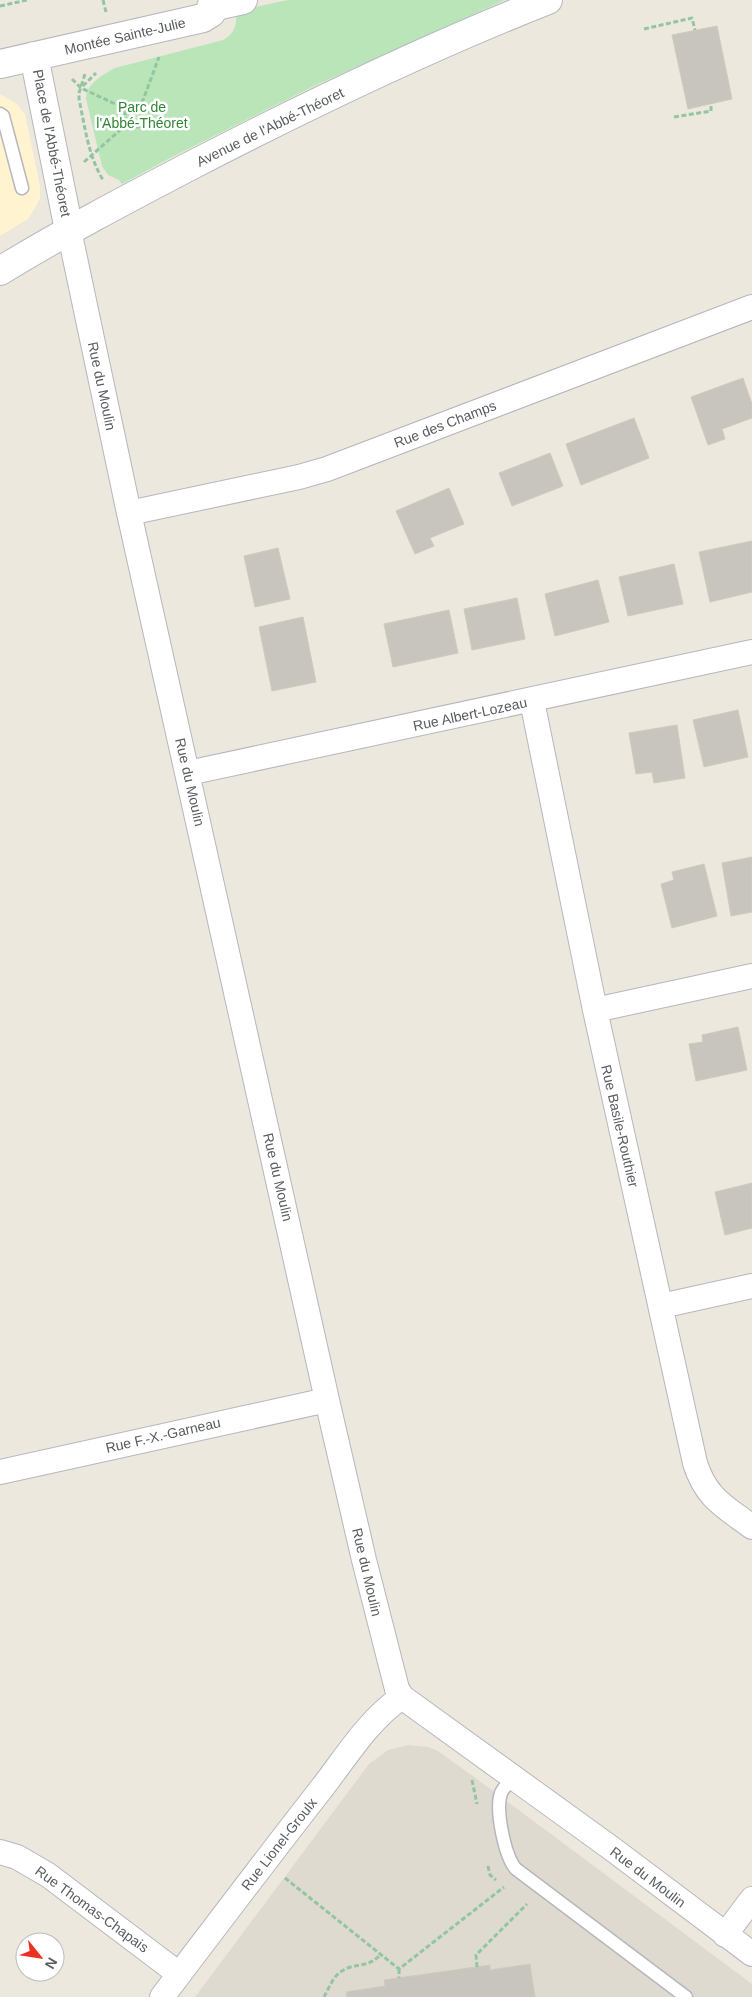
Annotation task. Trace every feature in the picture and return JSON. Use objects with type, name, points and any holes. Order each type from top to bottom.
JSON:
[{"type":"main road","name":"Montée Sainte-Julie","points":[[0,64],[204,18],[210,13],[210,3],[242,0]]},
{"type":"main road","name":"Avenue de l'Abbé-Théoret","points":[[0,271],[69,230],[218,152],[331,96],[535,2]]},
{"type":"main road","name":"Place de l'Abbé-Théoret","points":[[34,56],[69,230]]},
{"type":"street","name":"Rue du Moulin","points":[[69,230],[129,513],[327,1400],[391,1671],[397,1689],[402,1697],[752,1954]]},
{"type":"street","name":"Rue des Champs","points":[[129,513],[299,477],[327,469],[752,307]]},
{"type":"street","name":"Rue Albert-Lozeau","points":[[188,773],[532,701],[752,652]]},
{"type":"street","name":"Rue Basile-Routhier","points":[[532,701],[594,1010],[695,1463],[701,1481],[710,1495],[752,1527]]},
{"type":"street","points":[[594,1010],[752,976]]},
{"type":"street","points":[[661,1306],[752,1286]]},
{"type":"street","name":"Rue F.-X.-Garneau","points":[[0,1472],[327,1400]]},
{"type":"street","name":"Rue Lionel-Groulx","points":[[162,1997],[372,1724],[393,1703],[402,1697]]},
{"type":"street","name":"Rue Thomas-Chapais","points":[[0,1852],[17,1858],[48,1874],[179,1974]]},
{"type":"street","points":[[725,1934],[752,1899]]},
{"type":"lane","points":[[0,114],[3,116],[22,188]]},
{"type":"lane","points":[[513,1777],[502,1793],[500,1806],[502,1830],[510,1862],[516,1869],[686,1997]]},
{"type":"path","points":[[0,6],[27,0]]},
{"type":"path","points":[[103,0],[106,12]]},
{"type":"path","points":[[644,29],[692,18],[694,30]]},
{"type":"path","points":[[142,103],[161,53]]},
{"type":"path","points":[[86,68],[79,99],[91,156],[94,166],[103,180]]},
{"type":"path","name":"Montée Sainte-Julie","points":[[81,88],[90,77],[103,69]]},
{"type":"path","points":[[72,79],[81,88],[126,109]]},
{"type":"path","points":[[142,103],[149,110],[150,114],[147,122],[140,127],[132,126],[128,123],[125,116],[126,109],[132,104],[142,103]]},
{"type":"path","points":[[674,116],[711,111],[711,104]]},
{"type":"path","points":[[82,164],[128,123]]},
{"type":"path","points":[[281,1875],[399,1968]]},
{"type":"path","points":[[399,1968],[504,1886]]},
{"type":"path","points":[[477,1967],[476,1955],[528,1904]]},
{"type":"path","points":[[324,1997],[334,1978],[341,1971],[375,1961],[381,1954]]},
{"type":"path","points":[[399,1968],[399,1978]]},
{"type":"shaded area","points":[[0,94],[17,104],[25,114],[40,186],[40,198],[28,219],[0,236]]},
{"type":"shaded area","points":[[408,1745],[428,1747],[438,1751],[477,1779],[752,1984],[752,1997],[195,1997],[369,1764],[388,1750]]},
{"type":"green space","name":"Parc de l'Abbé-Théoret","points":[[288,0],[505,0],[314,86],[122,184],[119,180],[108,175],[102,166],[86,99],[89,89],[96,80],[115,68],[223,40],[234,28],[236,11]]},
{"type":"building","points":[[717,26],[732,99],[688,109],[672,35]]},
{"type":"building","points":[[743,378],[752,404],[752,418],[722,429],[725,439],[708,445],[691,397]]},
{"type":"building","points":[[634,418],[649,458],[581,485],[566,444]]},
{"type":"building","points":[[550,453],[563,486],[512,506],[499,473]]},
{"type":"building","points":[[449,488],[464,524],[430,538],[434,546],[415,554],[396,511]]},
{"type":"building","points":[[752,541],[752,592],[710,602],[699,552]]},
{"type":"building","points":[[278,548],[290,599],[255,607],[244,556]]},
{"type":"building","points":[[674,564],[683,604],[628,616],[619,577]]},
{"type":"building","points":[[598,580],[609,622],[555,636],[545,594]]},
{"type":"building","points":[[517,598],[525,639],[472,650],[464,609]]},
{"type":"building","points":[[449,610],[458,653],[393,667],[384,624]]},
{"type":"building","points":[[303,617],[316,682],[272,691],[259,627]]},
{"type":"building","points":[[738,710],[748,757],[704,767],[693,720]]},
{"type":"building","points":[[677,725],[685,778],[654,783],[652,772],[636,774],[629,733]]},
{"type":"building","points":[[752,857],[752,912],[731,916],[722,863]]},
{"type":"building","points":[[704,864],[717,916],[672,928],[661,884],[674,880],[672,872]]},
{"type":"building","points":[[738,1027],[747,1070],[696,1081],[689,1044],[703,1042],[702,1035]]},
{"type":"building","points":[[752,1183],[752,1228],[725,1235],[715,1192]]},
{"type":"building","points":[[530,1964],[535,1997],[347,1997],[346,1992],[385,1986],[384,1980],[490,1965],[490,1970]]}]
